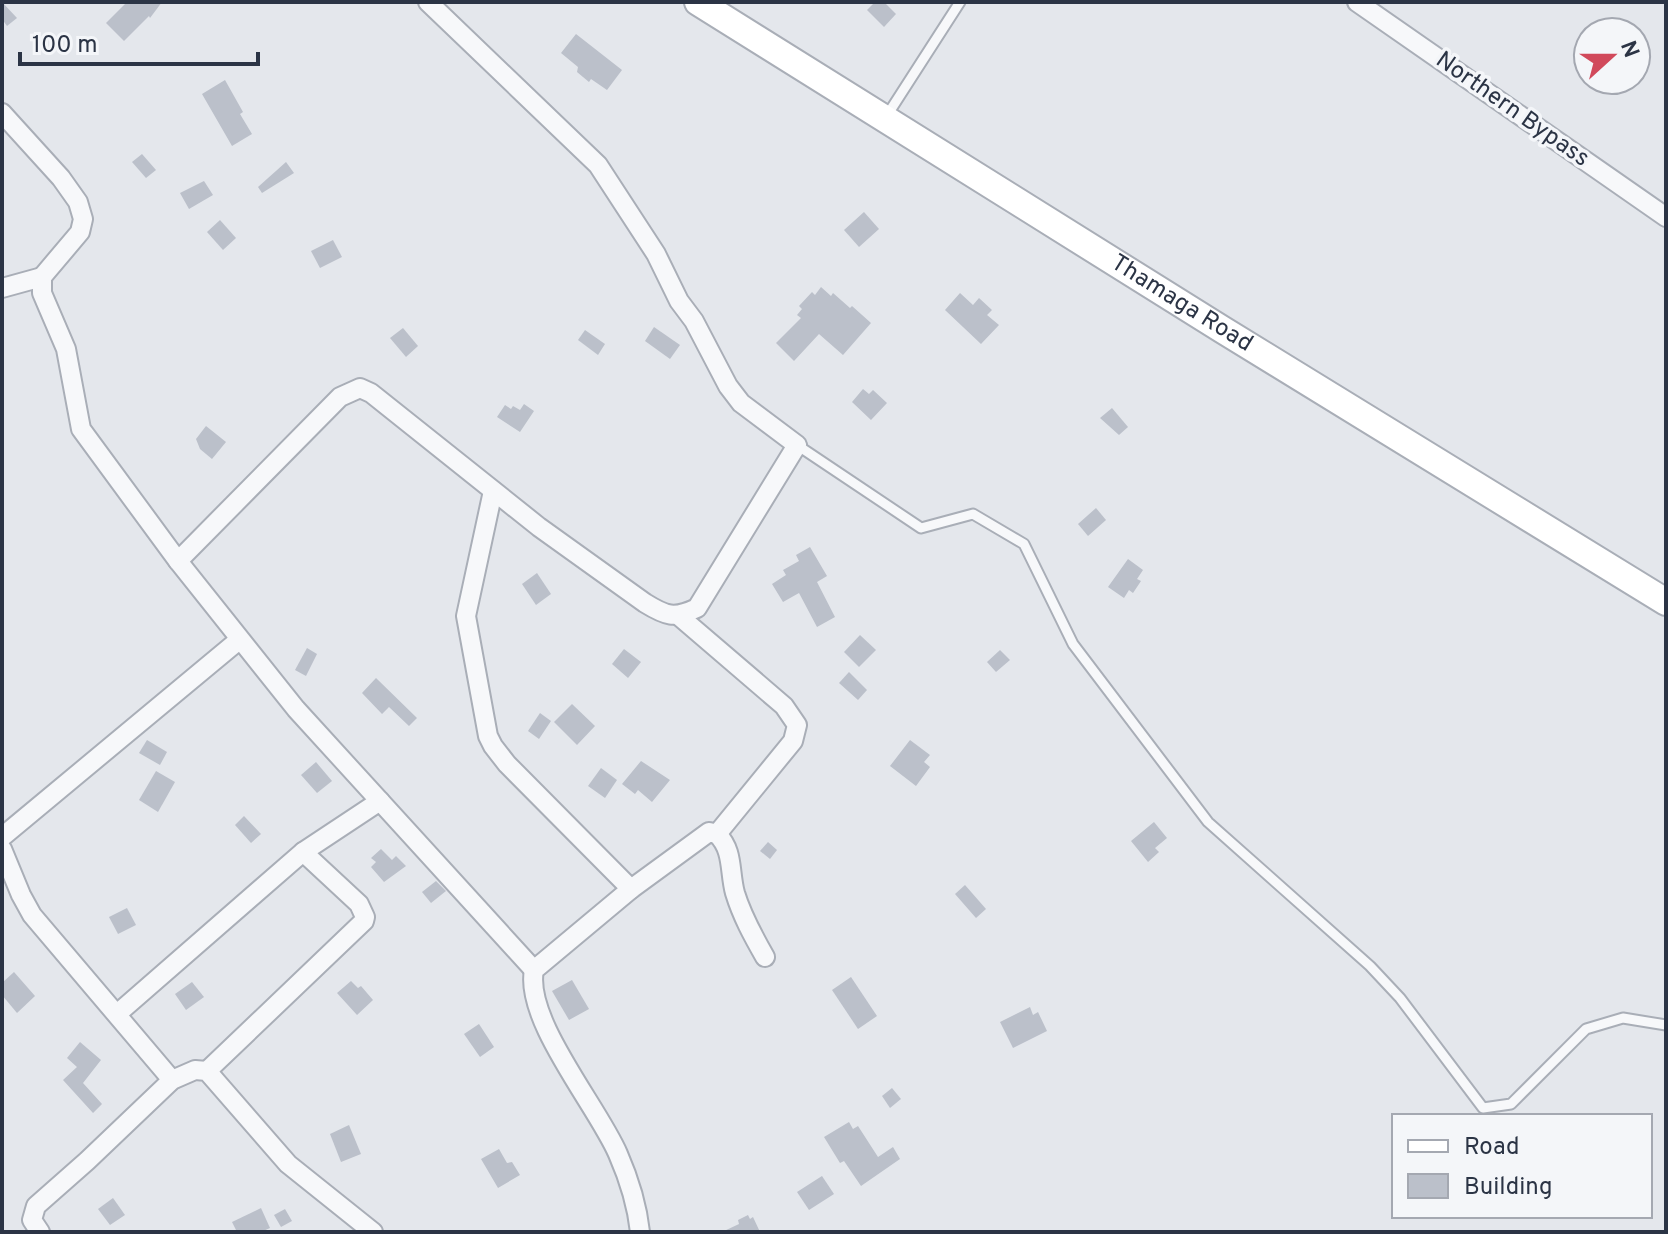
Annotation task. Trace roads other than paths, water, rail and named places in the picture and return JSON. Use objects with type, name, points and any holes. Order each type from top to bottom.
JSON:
[{"type":"main road","name":"Thamaga Road","points":[[698,2],[1666,602]]},
{"type":"street","points":[[428,2],[598,165],[656,254],[728,386],[741,403],[797,445],[697,608],[679,616]]},
{"type":"street","name":"Northern Bypass","points":[[1357,2],[1666,217]]},
{"type":"street","points":[[2,113],[61,178],[78,202],[83,219],[80,232],[42,277],[2,288]]},
{"type":"street","points":[[42,277],[42,293],[66,349],[81,429],[178,561],[296,709],[534,970]]},
{"type":"street","points":[[178,561],[340,397],[360,388],[371,393],[493,491],[645,603],[661,613],[679,616],[784,706],[797,725],[793,741],[717,834]]},
{"type":"street","points":[[493,491],[466,616],[488,736],[507,764],[631,889]]},
{"type":"street","points":[[2,837],[239,640]]},
{"type":"street","points":[[117,1014],[303,852],[380,801]]},
{"type":"street","points":[[640,1232],[638,1209],[617,1152],[558,1050],[533,996],[531,983],[534,970],[631,889],[709,832],[717,834],[731,852],[734,890],[741,911],[765,957]]},
{"type":"street","points":[[2,849],[32,915],[172,1080]]},
{"type":"street","points":[[207,1071],[364,921],[359,904],[303,852]]},
{"type":"street","points":[[40,1232],[32,1220],[36,1206],[172,1080],[195,1070],[207,1071],[288,1164],[373,1232]]},
{"type":"lane","points":[[885,118],[960,2]]},
{"type":"lane","points":[[797,445],[921,528],[973,514],[1024,544],[1073,644],[1208,822],[1370,966],[1400,998],[1483,1108],[1511,1104],[1586,1029],[1623,1018],[1666,1025]]}]
